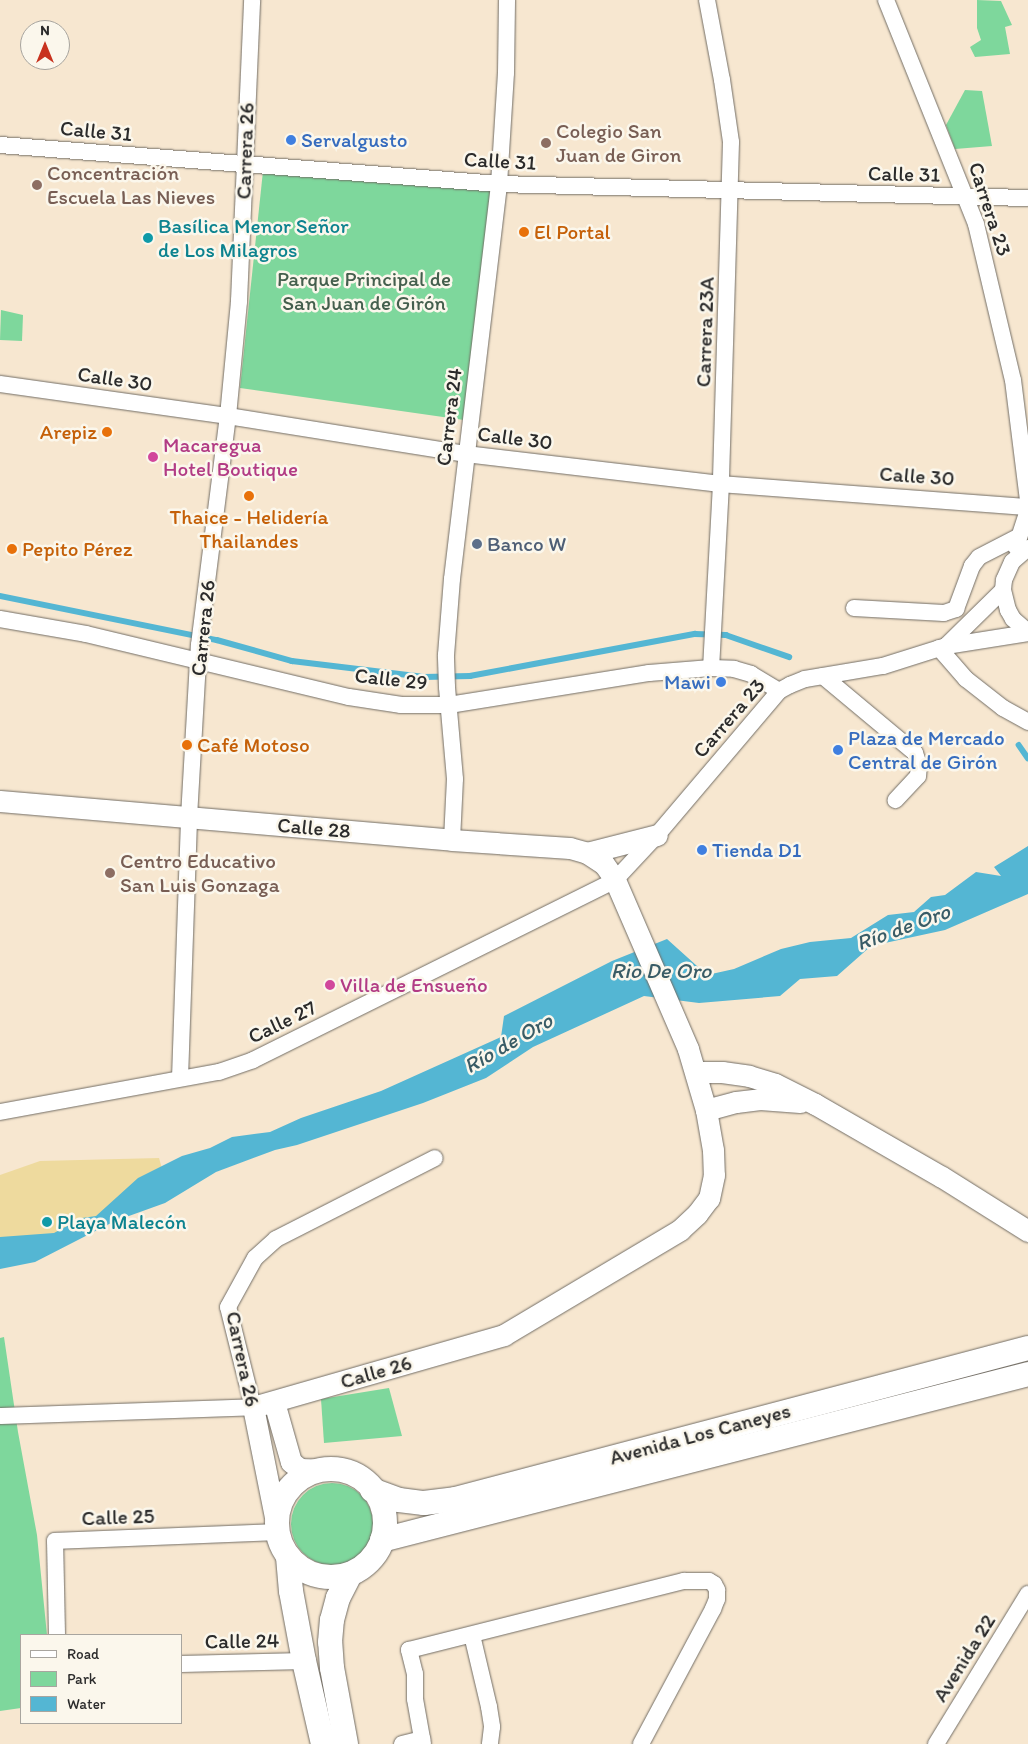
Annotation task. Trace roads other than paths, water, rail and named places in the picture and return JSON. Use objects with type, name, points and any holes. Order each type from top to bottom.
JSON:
[{"type":"main road","name":"Avenida Los Caneyes","points":[[372,1490],[399,1500],[424,1503],[455,1499],[1028,1348]]},
{"type":"main road","name":"Avenida Los Caneyes","points":[[382,1540],[1028,1374]]},
{"type":"main road","points":[[288,1556],[303,1570],[321,1576],[350,1574],[367,1563],[376,1552],[382,1540],[384,1528],[383,1510],[372,1490],[355,1476],[334,1470],[323,1470],[302,1477],[281,1501],[277,1527],[288,1556],[304,1661],[323,1744]]},
{"type":"main road","points":[[346,1744],[332,1668],[330,1642],[332,1620],[338,1598],[350,1574]]},
{"type":"street","name":"Carrera 26","points":[[180,1078],[189,817],[199,653],[228,416],[239,301],[252,0]]},
{"type":"street","name":"Carrera 24","points":[[452,840],[455,778],[446,655],[465,454],[499,184],[506,73],[507,0]]},
{"type":"street","name":"Carrera 23A","points":[[707,0],[731,142],[721,484],[711,668]]},
{"type":"street","name":"Carrera 23","points":[[886,0],[967,197],[988,267],[1013,380],[1028,501]]},
{"type":"street","name":"Calle 31","points":[[0,145],[499,184],[1028,198]]},
{"type":"street","name":"Calle 30","points":[[0,384],[228,416],[465,454],[721,484],[1028,508]]},
{"type":"street","points":[[1028,508],[1023,543],[1004,580],[1008,610],[1013,619],[1028,632]]},
{"type":"street","points":[[854,608],[944,613],[956,609],[972,566],[979,557],[1023,543]]},
{"type":"street","name":"Carrera 23","points":[[942,647],[1004,590]]},
{"type":"street","name":"Calle 29","points":[[0,619],[199,653],[349,697],[401,705],[449,705],[649,673],[711,668],[734,669],[752,674],[779,691]]},
{"type":"street","name":"Carrera 23","points":[[619,889],[657,835],[779,691],[805,679],[882,666],[942,647],[1028,632]]},
{"type":"street","points":[[942,647],[966,679],[1002,708],[1028,722]]},
{"type":"street","points":[[823,676],[915,753],[919,765],[918,776],[896,800]]},
{"type":"street","name":"Calle 28","points":[[0,801],[452,840],[570,848],[587,853],[604,864],[619,889],[688,1049],[706,1110],[713,1150],[714,1175],[709,1198]]},
{"type":"street","points":[[587,853],[657,835]]},
{"type":"street","name":"Calle 27","points":[[0,1112],[219,1072],[253,1060],[619,889]]},
{"type":"street","points":[[696,1072],[722,1072],[749,1076],[775,1084],[815,1104],[942,1177],[1028,1231]]},
{"type":"street","points":[[706,1110],[736,1102],[760,1099],[815,1104]]},
{"type":"street","name":"Carrera 26","points":[[323,1470],[300,1468],[291,1462],[263,1404],[228,1307],[255,1258],[276,1239],[435,1158]]},
{"type":"street","name":"Calle 26","points":[[0,1416],[263,1404],[504,1335],[680,1230],[697,1214],[709,1198]]},
{"type":"street","name":"Carrera 26","points":[[263,1404],[277,1527]]},
{"type":"street","name":"Calle 25","points":[[57,1634],[55,1541],[277,1527]]},
{"type":"street","points":[[402,1744],[422,1742],[415,1699],[415,1674],[409,1650],[684,1581],[698,1579],[714,1584],[717,1599],[713,1609],[641,1744]]},
{"type":"street","name":"Avenida 22","points":[[936,1744],[1028,1594]]},
{"type":"street","points":[[472,1635],[489,1707],[492,1728],[490,1744]]},
{"type":"street","name":"Calle 24","points":[[182,1664],[304,1661]]},
{"type":"water","name":"Rio De Oro","points":[[1028,846],[1028,894],[945,930],[871,946],[837,976],[800,979],[780,996],[699,1003],[644,996],[533,1047],[486,1078],[423,1103],[297,1145],[275,1150],[216,1172],[165,1203],[115,1221],[35,1262],[0,1269],[0,1237],[54,1233],[82,1218],[96,1216],[138,1178],[182,1156],[210,1148],[232,1137],[270,1132],[301,1118],[381,1091],[501,1037],[504,1016],[612,961],[667,939],[707,975],[734,969],[781,949],[810,942],[851,938],[888,915],[914,912],[931,897],[945,895],[976,872],[1001,876],[994,867]]},
{"type":"waterway","points":[[0,596],[217,640],[292,661],[424,677],[470,676],[695,634],[726,635],[789,657]]},
{"type":"waterway","points":[[1019,745],[1028,758]]},
{"type":"place","name":"Servalgusto","points":[[291,140]]},
{"type":"place","name":"Colegio San Juan de Giron","points":[[546,143]]},
{"type":"place","name":"Concentración Escuela Las Nieves","points":[[37,185]]},
{"type":"place","name":"El Portal","points":[[524,232]]},
{"type":"place","name":"Basílica Menor Señor de Los Milagros","points":[[148,238]]},
{"type":"place","name":"Arepiz","points":[[107,432]]},
{"type":"place","name":"Macaregua Hotel Boutique","points":[[153,457]]},
{"type":"place","name":"Thaice - Helidería Thailandes","points":[[249,496]]},
{"type":"place","name":"Banco W","points":[[477,544]]},
{"type":"place","name":"Pepito Pérez","points":[[12,549]]},
{"type":"place","name":"Mawi","points":[[721,682]]},
{"type":"place","name":"Café Motoso","points":[[187,745]]},
{"type":"place","name":"Plaza de Mercado Central de Girón","points":[[838,750]]},
{"type":"place","name":"Tienda D1","points":[[702,850]]},
{"type":"place","name":"Centro Educativo San Luis Gonzaga","points":[[110,873]]},
{"type":"place","name":"Villa de Ensueño","points":[[330,985]]},
{"type":"place","name":"Playa Malecón","points":[[47,1222]]},
{"type":"park label","name":"Parque Principal de San Juan de Girón","points":[[364,291]]},
{"type":"water label","name":"Río de Oro","points":[[903,927]]},
{"type":"water label","name":"Río de Oro","points":[[508,1043]]}]
